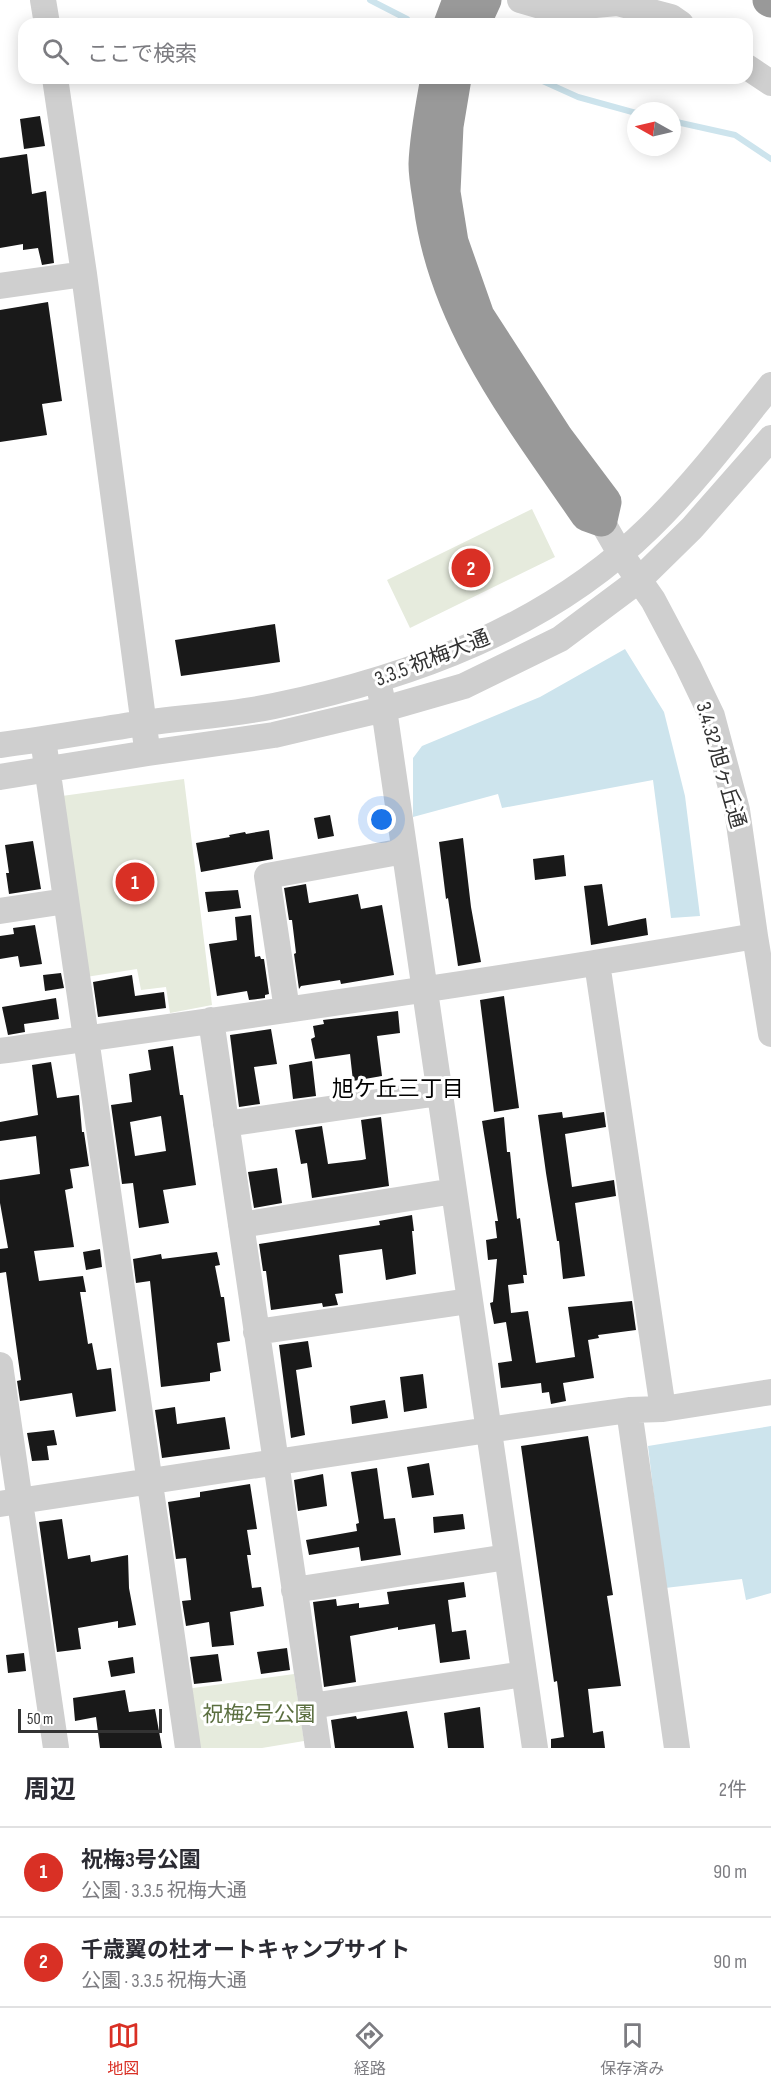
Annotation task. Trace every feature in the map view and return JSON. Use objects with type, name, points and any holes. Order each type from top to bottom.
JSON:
[{"type":"highway","points":[[452,18],[459,0]]},
{"type":"highway","points":[[477,18],[485,0]]},
{"type":"highway","points":[[436,84],[425,165],[433,224],[444,267],[463,319],[508,399],[587,515],[602,520],[605,502],[557,438],[478,316],[452,242],[444,192],[447,126],[454,84]]},
{"type":"street","points":[[43,0],[46,18]]},
{"type":"street","points":[[520,0],[551,9],[616,3],[672,18]]},
{"type":"street","points":[[753,71],[771,83]]},
{"type":"street","points":[[56,84],[84,274],[148,753]]},
{"type":"street","points":[[0,286],[84,274]]},
{"type":"street","name":"3.3.5 祝梅大通","points":[[0,745],[272,706],[378,681],[468,649],[548,607],[620,553],[657,519],[715,455],[771,386]]},
{"type":"street","name":"3.3.5 祝梅大通","points":[[0,777],[274,735],[384,709],[464,686],[560,639],[639,580],[692,528],[771,438]]},
{"type":"street","name":"3.4.32 旭ヶ丘通","points":[[602,520],[620,553],[653,600],[712,716],[737,810],[771,1034]]},
{"type":"street","points":[[378,681],[384,709],[535,1748]]},
{"type":"street","points":[[43,739],[188,1748]]},
{"type":"street","points":[[287,1010],[267,876],[404,851]]},
{"type":"street","points":[[0,911],[66,901]]},
{"type":"street","points":[[0,1051],[425,991],[755,936]]},
{"type":"street","points":[[597,963],[663,1409]]},
{"type":"street","points":[[211,1020],[318,1748]]},
{"type":"street","points":[[226,1124],[439,1093]]},
{"type":"street","points":[[241,1225],[454,1191]]},
{"type":"street","points":[[256,1332],[470,1301]]},
{"type":"street","points":[[0,1365],[10,1503],[56,1748]]},
{"type":"street","points":[[10,1503],[488,1430],[629,1410],[663,1409],[771,1392]]},
{"type":"street","points":[[629,1410],[677,1748]]},
{"type":"street","points":[[294,1590],[507,1557]]},
{"type":"street","points":[[311,1706],[524,1674]]},
{"type":"green space","points":[[532,509],[555,557],[410,628],[387,580]]},
{"type":"green space","points":[[184,779],[212,1005],[170,1013],[166,987],[141,990],[137,969],[86,977],[62,796]]},
{"type":"green space","name":"祝梅2号公園","points":[[294,1674],[304,1741],[262,1748],[195,1748],[186,1689]]},
{"type":"water","points":[[625,649],[664,712],[685,796],[700,916],[671,918],[653,780],[502,808],[498,794],[413,817],[413,758],[422,746],[540,697]]},
{"type":"water","points":[[771,1426],[771,1593],[746,1600],[742,1579],[665,1588],[648,1446]]},
{"type":"building","points":[[40,116],[45,146],[24,149],[20,119]]},
{"type":"building","points":[[27,154],[32,194],[46,191],[54,263],[42,265],[38,248],[23,250],[23,244],[0,248],[0,158]]},
{"type":"building","points":[[48,302],[62,401],[42,404],[47,435],[0,442],[0,310]]},
{"type":"building","points":[[275,624],[280,662],[181,676],[175,640]]},
{"type":"building","points":[[330,815],[334,836],[318,839],[314,818]]},
{"type":"building","points":[[269,830],[273,859],[201,872],[196,843],[245,832],[246,834]]},
{"type":"building","points":[[463,838],[471,907],[481,962],[458,966],[439,842]]},
{"type":"building","points":[[33,841],[41,889],[9,894],[5,845]]},
{"type":"building","points":[[564,855],[566,876],[535,880],[533,859]]},
{"type":"building","points":[[306,884],[309,903],[358,894],[361,909],[382,905],[394,975],[341,984],[340,980],[301,986],[299,989],[292,920],[289,920],[284,888]]},
{"type":"building","points":[[602,884],[608,926],[646,918],[648,935],[591,945],[584,886]]},
{"type":"building","points":[[238,890],[241,908],[208,912],[205,892]]},
{"type":"building","points":[[251,915],[255,957],[260,956],[264,959],[269,994],[265,995],[265,998],[249,1000],[247,991],[217,996],[209,944],[237,940],[235,917]]},
{"type":"building","points":[[35,925],[42,964],[20,967],[18,956],[0,959],[0,936],[14,934],[13,928]]},
{"type":"building","points":[[61,973],[64,988],[45,991],[43,975]]},
{"type":"building","points":[[132,975],[135,996],[164,992],[166,1008],[98,1017],[93,982]]},
{"type":"building","points":[[504,996],[519,1108],[494,1112],[480,1000]]},
{"type":"building","points":[[56,998],[59,1019],[24,1024],[25,1032],[8,1035],[2,1007]]},
{"type":"building","points":[[398,1011],[400,1033],[377,1036],[382,1076],[353,1081],[350,1054],[315,1059],[311,1039],[315,1037],[313,1026],[324,1024],[323,1020]]},
{"type":"building","points":[[271,1029],[277,1064],[254,1067],[260,1104],[239,1107],[230,1035]]},
{"type":"building","points":[[173,1046],[180,1095],[183,1095],[196,1185],[163,1190],[169,1223],[139,1228],[133,1183],[122,1184],[111,1105],[132,1102],[129,1074],[151,1070],[148,1050]],"holes":[[[161,1116],[166,1151],[135,1156],[130,1122]]]},
{"type":"building","points":[[312,1061],[316,1096],[293,1099],[289,1065]]},
{"type":"building","points":[[51,1062],[57,1098],[79,1095],[82,1132],[84,1132],[89,1166],[70,1169],[73,1188],[65,1190],[74,1247],[34,1251],[39,1281],[83,1276],[86,1292],[80,1292],[88,1344],[92,1343],[97,1370],[111,1368],[116,1411],[76,1417],[72,1393],[20,1401],[17,1381],[21,1380],[6,1272],[0,1273],[0,1249],[8,1248],[0,1203],[0,1180],[40,1174],[36,1136],[0,1141],[0,1122],[38,1115],[32,1065]]},
{"type":"building","points":[[562,1112],[563,1118],[604,1112],[606,1127],[565,1134],[572,1187],[614,1180],[616,1196],[575,1203],[585,1276],[563,1279],[538,1115]]},
{"type":"building","points":[[381,1117],[389,1186],[312,1198],[307,1163],[301,1164],[295,1130],[322,1126],[328,1164],[362,1160],[366,1159],[361,1120]]},
{"type":"building","points":[[504,1117],[507,1152],[510,1152],[517,1219],[520,1218],[527,1275],[523,1275],[524,1283],[508,1285],[511,1313],[528,1311],[536,1363],[575,1357],[568,1307],[632,1301],[636,1330],[598,1335],[599,1338],[588,1340],[594,1378],[563,1383],[566,1401],[551,1404],[549,1392],[542,1393],[541,1383],[501,1388],[498,1363],[512,1361],[506,1322],[494,1324],[490,1303],[493,1302],[497,1259],[488,1260],[486,1240],[497,1238],[495,1221],[498,1221],[482,1121]]},
{"type":"building","points":[[277,1168],[282,1203],[254,1208],[248,1172]]},
{"type":"building","points":[[412,1215],[416,1274],[386,1280],[382,1249],[339,1255],[343,1293],[335,1294],[338,1305],[323,1307],[322,1303],[271,1310],[266,1271],[263,1271],[259,1244],[380,1225],[379,1221]]},
{"type":"building","points":[[100,1249],[102,1267],[86,1270],[83,1252]]},
{"type":"building","points":[[217,1252],[220,1265],[215,1266],[221,1297],[224,1297],[230,1341],[217,1343],[221,1371],[210,1373],[210,1381],[161,1387],[150,1281],[136,1283],[133,1259],[161,1254],[162,1259]]},
{"type":"building","points":[[308,1341],[312,1367],[296,1370],[305,1435],[291,1438],[279,1345]]},
{"type":"building","points":[[423,1374],[427,1408],[404,1412],[400,1377]]},
{"type":"building","points":[[385,1400],[388,1418],[352,1424],[350,1406]]},
{"type":"building","points":[[175,1407],[177,1424],[225,1417],[230,1449],[162,1458],[155,1410]]},
{"type":"building","points":[[54,1430],[57,1445],[47,1446],[49,1460],[32,1461],[27,1433]]},
{"type":"building","points":[[588,1436],[613,1595],[607,1596],[621,1686],[588,1689],[593,1733],[603,1731],[605,1748],[551,1748],[551,1739],[564,1737],[557,1681],[554,1682],[521,1446]]},
{"type":"building","points":[[429,1463],[434,1495],[412,1498],[407,1467]]},
{"type":"building","points":[[377,1468],[384,1519],[395,1518],[401,1555],[361,1561],[359,1547],[309,1555],[306,1540],[357,1531],[356,1524],[359,1523],[351,1472]]},
{"type":"building","points":[[323,1474],[327,1506],[298,1511],[294,1480]]},
{"type":"building","points":[[250,1484],[257,1529],[247,1530],[251,1555],[247,1555],[252,1588],[261,1587],[264,1606],[230,1612],[234,1645],[212,1647],[209,1622],[186,1626],[182,1601],[191,1600],[186,1558],[176,1559],[168,1502],[200,1497],[200,1492]]},
{"type":"building","points":[[463,1514],[465,1529],[434,1533],[433,1517]]},
{"type":"building","points":[[62,1519],[68,1559],[90,1555],[91,1562],[128,1555],[129,1588],[136,1625],[118,1628],[118,1621],[78,1628],[81,1649],[57,1652],[39,1522]]},
{"type":"building","points":[[464,1582],[466,1597],[448,1600],[452,1632],[466,1630],[470,1659],[440,1663],[435,1624],[398,1630],[398,1627],[350,1636],[356,1682],[324,1687],[313,1602],[336,1599],[337,1606],[359,1603],[359,1608],[389,1604],[387,1592]]},
{"type":"building","points":[[287,1648],[290,1670],[261,1674],[257,1652]]},
{"type":"building","points":[[24,1653],[26,1671],[8,1673],[6,1655]]},
{"type":"building","points":[[218,1654],[222,1681],[194,1684],[190,1657]]},
{"type":"building","points":[[133,1657],[135,1673],[111,1677],[108,1661]]},
{"type":"building","points":[[125,1690],[129,1712],[155,1709],[162,1748],[100,1748],[96,1717],[75,1721],[73,1698]]},
{"type":"building","points":[[480,1707],[484,1748],[448,1748],[444,1713]]},
{"type":"building","points":[[407,1711],[414,1748],[335,1748],[331,1720],[356,1716],[357,1719]]},
{"type":"waterway","points":[[370,0],[405,18]]},
{"type":"waterway","points":[[549,84],[578,97],[627,111]]},
{"type":"waterway","points":[[681,123],[735,135],[771,159]]},
{"type":"place","name":"千歳翼の杜オートキャンプサイト","points":[[471,568]]},
{"type":"place","name":"祝梅3号公園","points":[[135,882]]},
{"type":"district","name":"旭ケ丘三丁目","points":[[398,1088]]}]
